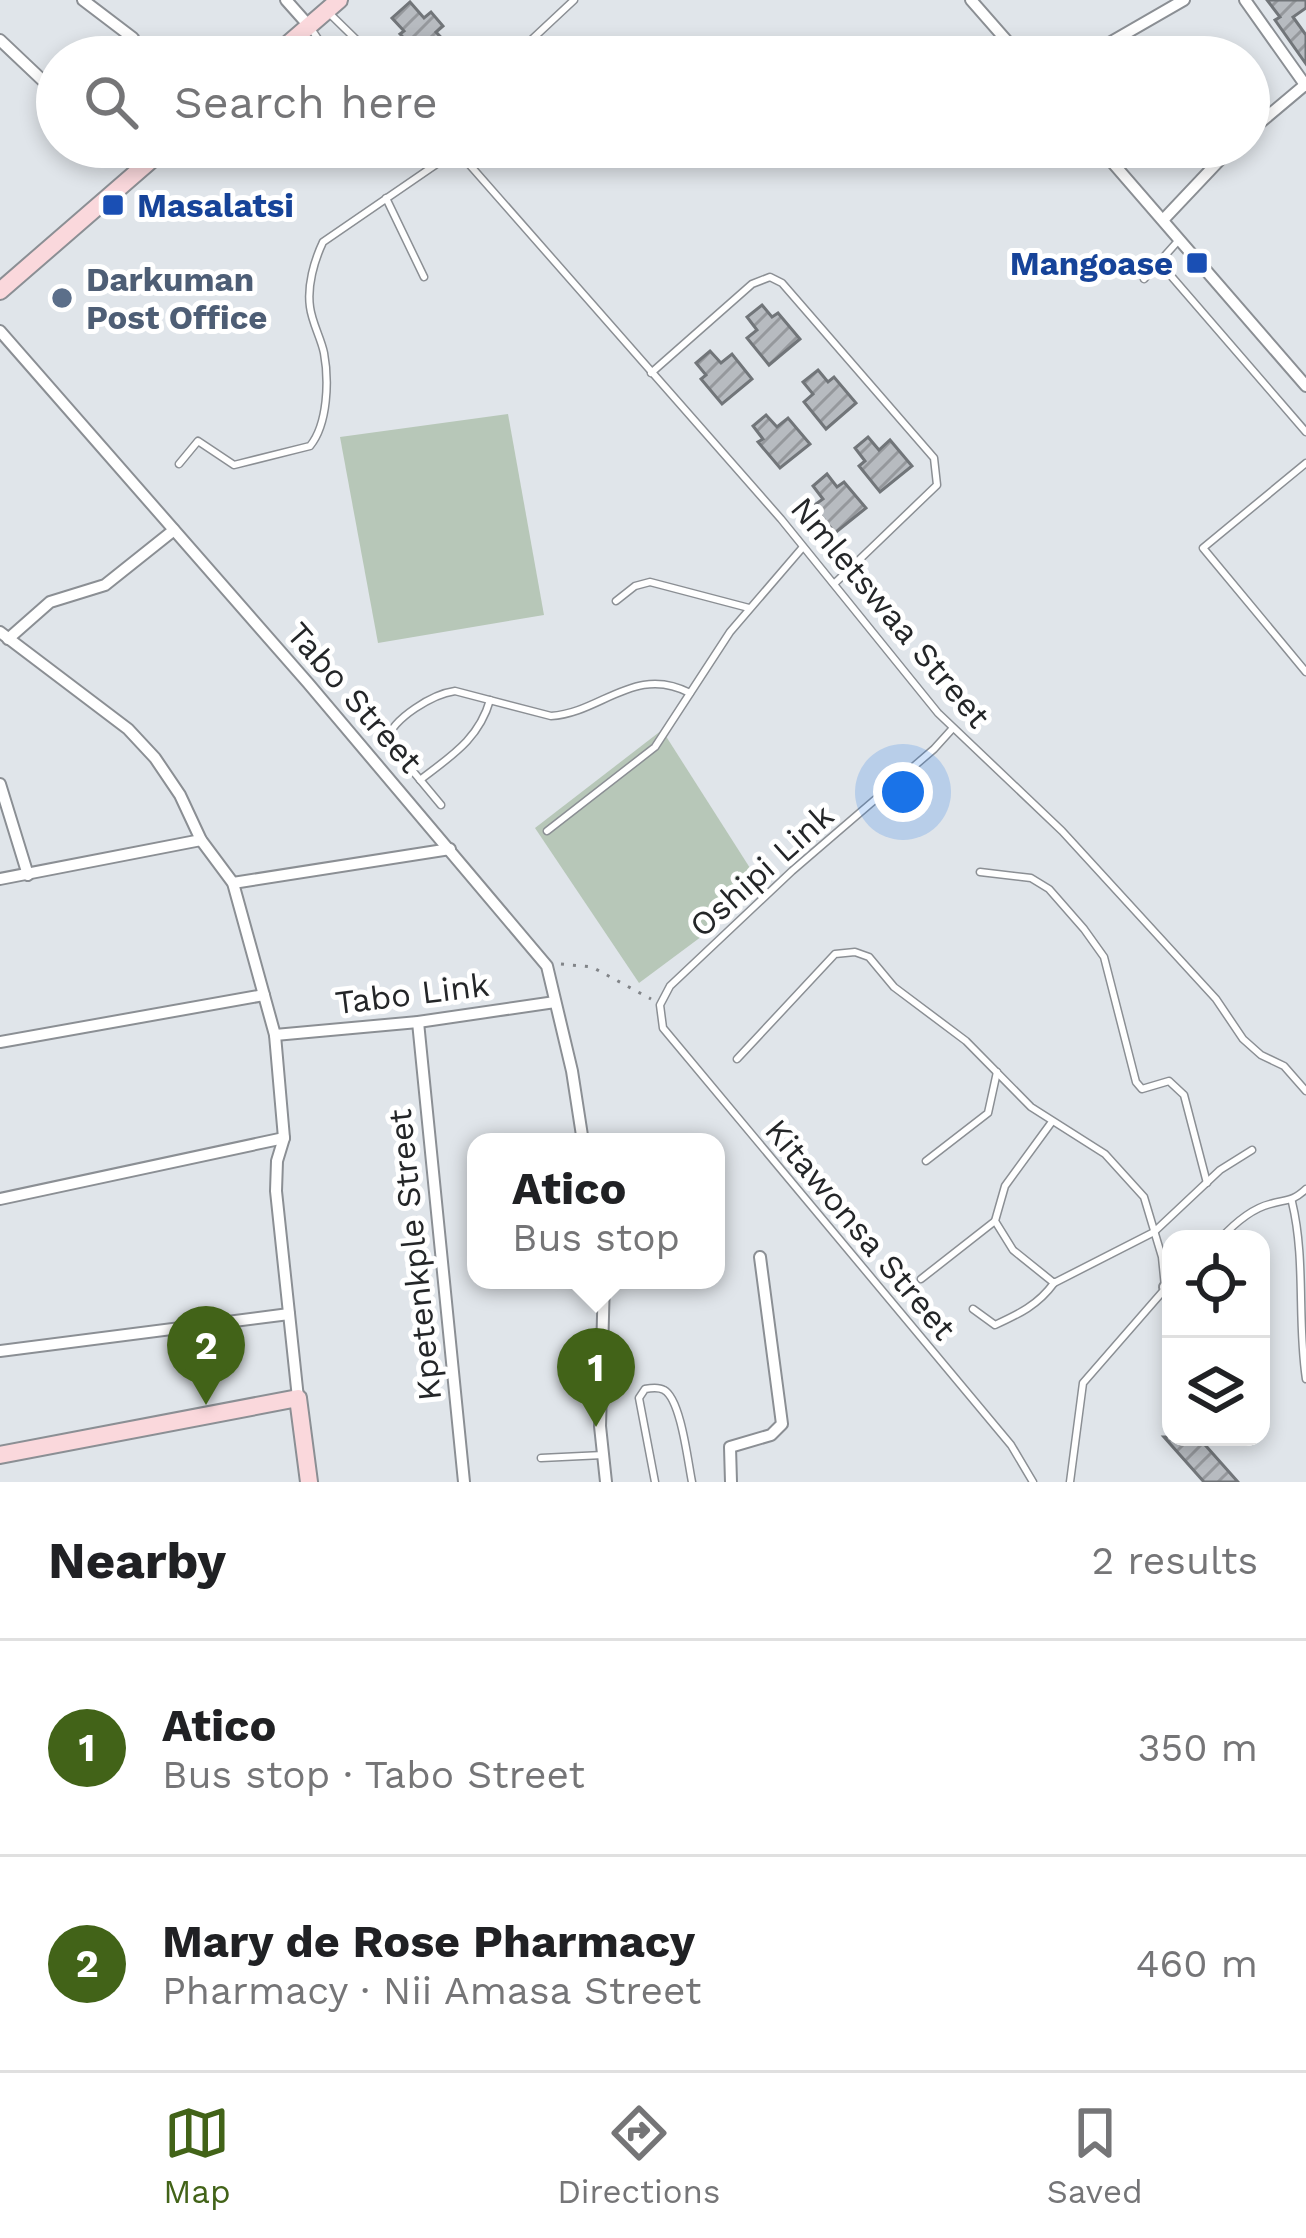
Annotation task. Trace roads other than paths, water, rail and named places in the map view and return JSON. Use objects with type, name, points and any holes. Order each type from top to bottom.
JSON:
[{"type":"street","points":[[83,0],[130,36]]},
{"type":"street","points":[[286,0],[310,27]]},
{"type":"street","points":[[971,0],[1003,36]]},
{"type":"street","points":[[1121,36],[1184,0]]},
{"type":"street","points":[[1245,0],[1306,85],[1270,115]]},
{"type":"street","points":[[299,36],[333,5]]},
{"type":"street","points":[[0,40],[36,74]]},
{"type":"street","points":[[0,291],[140,168]]},
{"type":"street","points":[[1118,168],[1306,386]]},
{"type":"street","points":[[1163,220],[1212,168]]},
{"type":"street","name":"Tabo Street","points":[[0,331],[547,966],[582,1133]]},
{"type":"street","points":[[174,530],[105,585],[50,602],[4,635],[128,729],[155,758],[201,840],[232,883],[274,1035],[284,1138],[275,1192],[310,1482]]},
{"type":"street","points":[[0,784],[28,875]]},
{"type":"street","points":[[0,879],[201,840]]},
{"type":"street","points":[[232,883],[450,849]]},
{"type":"street","points":[[0,1042],[264,995]]},
{"type":"street","name":"Tabo Link","points":[[274,1035],[418,1022],[555,1002]]},
{"type":"street","name":"Kpetenkple Street","points":[[418,1022],[464,1482]]},
{"type":"street","points":[[0,1199],[284,1138]]},
{"type":"street","points":[[731,1482],[730,1447],[771,1435],[782,1424],[760,1257]]},
{"type":"street","points":[[604,1289],[602,1455],[606,1482]]},
{"type":"street","points":[[0,1352],[289,1314]]},
{"type":"street","points":[[0,1456],[298,1398]]},
{"type":"lane","points":[[535,36],[574,0]]},
{"type":"lane","points":[[333,5],[357,36]]},
{"type":"lane","points":[[310,27],[316,36]]},
{"type":"lane","points":[[179,464],[198,441],[234,465],[303,449],[317,437],[325,388],[324,353],[310,306],[314,261],[322,242],[428,168]]},
{"type":"lane","name":"Nmletswaa Street","points":[[472,168],[804,547],[953,728],[1062,831],[1216,999],[1243,1039],[1284,1066],[1306,1091]]},
{"type":"lane","points":[[386,198],[424,277]]},
{"type":"lane","points":[[1144,279],[1179,239]]},
{"type":"lane","points":[[1160,262],[1306,432]]},
{"type":"lane","points":[[651,373],[752,284],[770,277],[782,284],[853,363],[934,458],[937,484],[834,584]]},
{"type":"lane","points":[[1306,463],[1203,548],[1306,672]]},
{"type":"lane","points":[[547,831],[656,747],[749,608],[804,547]]},
{"type":"lane","points":[[616,601],[635,586],[650,582],[749,608]]},
{"type":"lane","points":[[441,805],[390,747],[389,731],[449,691],[551,716],[567,715],[624,688],[660,684],[690,693]]},
{"type":"lane","points":[[420,780],[472,739],[490,700]]},
{"type":"lane","name":"Oshipi Link","points":[[660,1004],[670,986],[722,937],[953,728]]},
{"type":"lane","points":[[980,872],[1031,878],[1049,889],[1084,929],[1104,957],[1136,1082],[1142,1089],[1169,1082],[1184,1095],[1207,1183]]},
{"type":"lane","points":[[736,1059],[835,954],[855,952],[869,957],[905,997],[966,1041],[1051,1123],[1105,1154],[1144,1197],[1162,1257]]},
{"type":"lane","name":"Kitawonsa Street","points":[[660,1004],[663,1028],[1011,1445],[1033,1482]]},
{"type":"lane","points":[[926,1162],[988,1113],[997,1072]]},
{"type":"lane","points":[[921,1279],[995,1221],[1005,1186],[1051,1123]]},
{"type":"lane","points":[[973,1309],[994,1325],[1043,1298],[1054,1283],[1154,1232],[1252,1150]]},
{"type":"lane","points":[[1228,1230],[1268,1204],[1292,1202],[1306,1190]]},
{"type":"lane","points":[[1292,1202],[1303,1257],[1300,1340],[1306,1379]]},
{"type":"lane","points":[[995,1221],[1013,1250],[1054,1283]]},
{"type":"lane","points":[[1070,1482],[1083,1383],[1162,1295]]},
{"type":"lane","points":[[655,1482],[639,1398],[645,1389],[658,1388],[675,1404],[692,1482]]},
{"type":"lane","points":[[541,1458],[602,1455]]},
{"type":"place","name":"Masalatsi","points":[[113,205]]},
{"type":"place","name":"Mangoase","points":[[1197,263]]},
{"type":"place","name":"Darkuman Post Office","points":[[62,298]]},
{"type":"place","name":"Mary de Rose Pharmacy","points":[[206,1405]]},
{"type":"place","name":"Atico","points":[[596,1427]]}]
